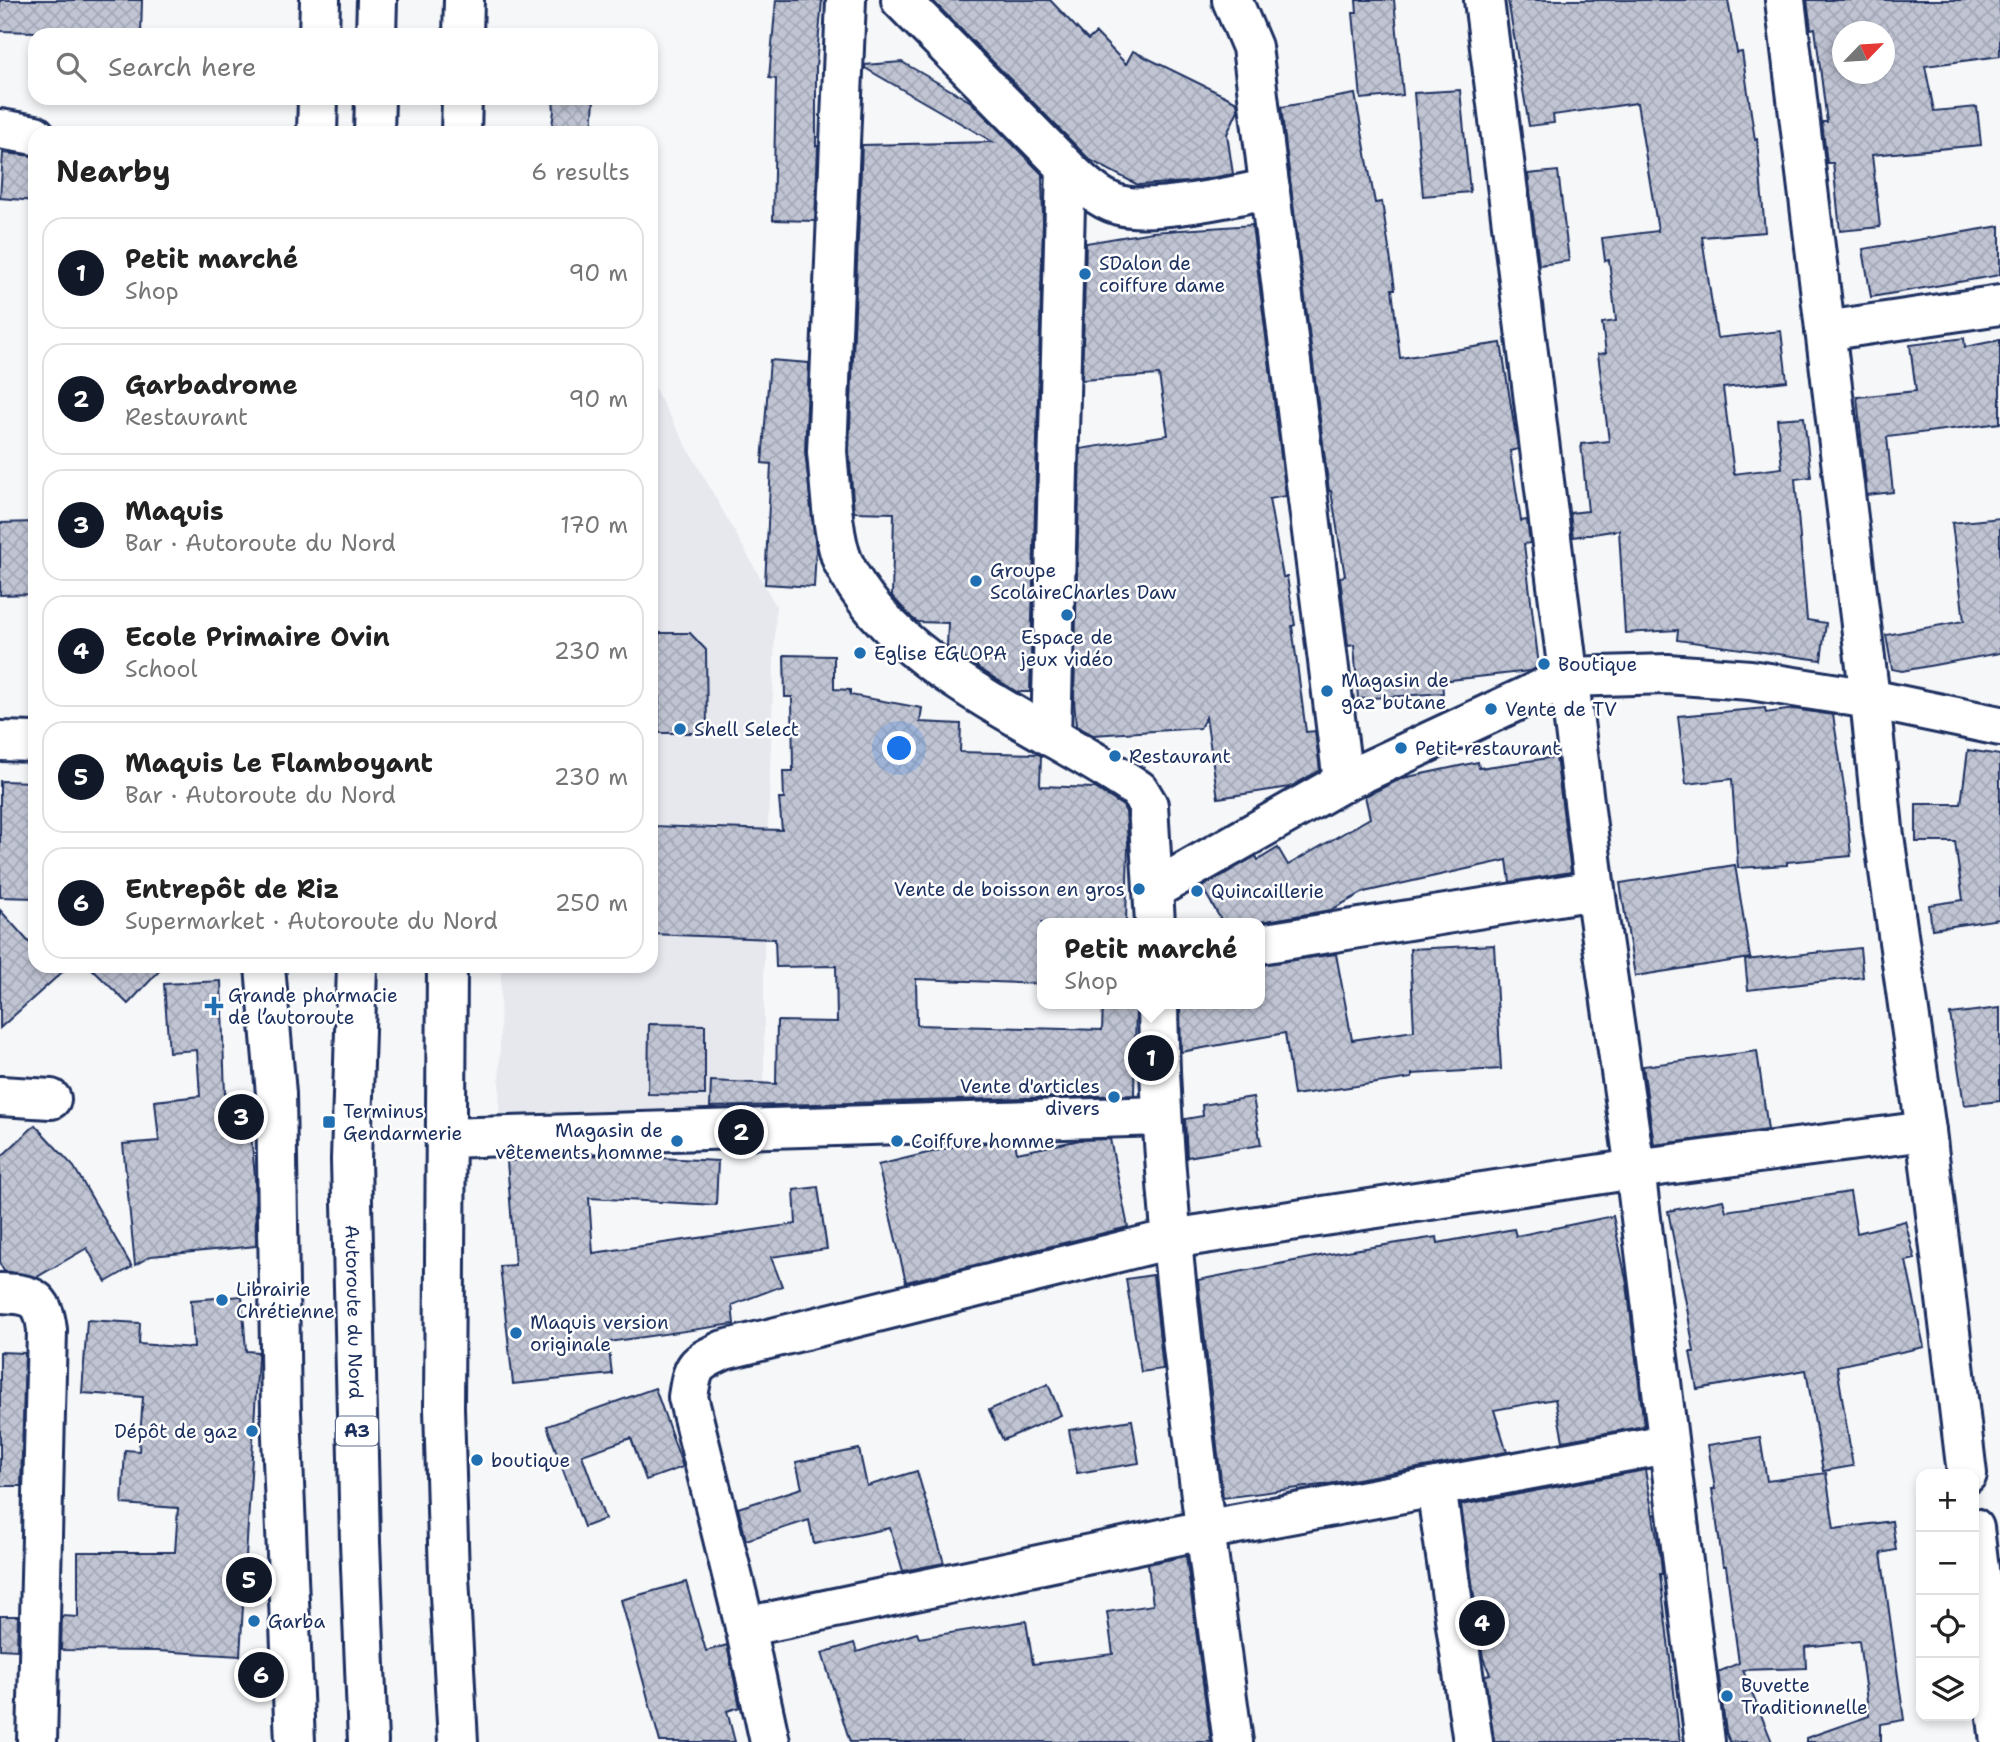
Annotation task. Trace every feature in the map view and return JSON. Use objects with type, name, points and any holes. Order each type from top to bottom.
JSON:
[{"type":"main road","points":[[319,28],[320,0]]},
{"type":"main road","points":[[376,28],[377,0]]},
{"type":"main road","points":[[463,28],[464,0]]},
{"type":"main road","points":[[846,0],[827,452],[834,520],[842,560],[862,595],[911,647],[1051,737],[1130,783],[1144,796],[1149,814],[1154,907]]},
{"type":"main road","points":[[901,0],[1089,189],[1118,205],[1144,208],[1270,188]]},
{"type":"main road","points":[[1232,0],[1252,47],[1343,782]]},
{"type":"main road","points":[[1484,0],[1595,891],[1636,1169],[1667,1444],[1705,1742]]},
{"type":"main road","points":[[1784,0],[1870,699],[1883,829],[1926,1131],[1966,1469]]},
{"type":"main road","points":[[317,126],[318,105]]},
{"type":"main road","points":[[374,105],[374,126]]},
{"type":"main road","points":[[461,105],[461,126]]},
{"type":"main road","points":[[0,129],[28,134]]},
{"type":"main road","points":[[1051,737],[1066,167]]},
{"type":"main road","points":[[1825,331],[2000,305]]},
{"type":"main road","points":[[1154,907],[1343,782],[1568,677],[1667,674],[1750,680],[1870,699],[2000,726]]},
{"type":"main road","points":[[0,741],[28,743]]},
{"type":"main road","points":[[1265,943],[1595,891]]},
{"type":"main road","points":[[266,973],[276,1094],[282,1439],[295,1742]]},
{"type":"main road","name":"Autoroute du Nord","points":[[357,973],[351,1160],[368,1742]]},
{"type":"main road","points":[[447,973],[444,1408],[458,1742]]},
{"type":"main road","points":[[1158,1009],[1162,1116],[1171,1239],[1204,1530],[1233,1742]]},
{"type":"main road","points":[[0,1096],[51,1099]]},
{"type":"main road","points":[[445,1138],[1162,1116]]},
{"type":"main road","points":[[770,1742],[745,1627],[688,1397],[692,1373],[701,1361],[737,1347],[1171,1239],[1636,1169],[1926,1131]]},
{"type":"main road","points":[[0,1293],[33,1297],[41,1306],[47,1329],[37,1742]]},
{"type":"main road","points":[[745,1627],[1204,1530],[1667,1444]]},
{"type":"main road","points":[[1436,1487],[1472,1742]]},
{"type":"main road","points":[[1974,1532],[2000,1742]]},
{"type":"shaded area","points":[[658,395],[776,606],[764,938],[764,1111],[499,1119],[501,973],[658,973]]},
{"type":"building","points":[[0,0],[142,0],[141,28],[28,28],[28,32],[0,31]]},
{"type":"building","points":[[776,0],[822,0],[816,67],[818,146],[815,221],[773,220],[776,79],[769,78]]},
{"type":"building","points":[[932,0],[1050,0],[1088,40],[1096,33],[1126,64],[1133,51],[1237,102],[1238,110],[1227,134],[1233,174],[1188,182],[1138,185],[1090,160]]},
{"type":"building","points":[[1356,0],[1394,0],[1403,95],[1361,99],[1353,13],[1357,13]]},
{"type":"building","points":[[1508,0],[1728,0],[1737,53],[1742,52],[1755,140],[1757,139],[1765,232],[1702,237],[1717,338],[1781,331],[1787,381],[1723,388],[1734,474],[1782,468],[1777,419],[1804,417],[1811,477],[1795,479],[1807,620],[1826,623],[1821,660],[1677,640],[1678,630],[1625,633],[1619,530],[1573,537],[1570,513],[1588,511],[1581,444],[1609,441],[1598,354],[1606,353],[1602,323],[1616,321],[1609,260],[1605,261],[1602,238],[1658,231],[1637,103],[1553,115],[1554,123],[1529,126]]},
{"type":"building","points":[[1807,0],[2000,0],[2000,56],[1925,66],[1934,111],[1977,107],[1981,145],[1872,155],[1880,227],[1840,231],[1833,163],[1827,163],[1822,122],[1827,122],[1815,28],[1811,29]]},
{"type":"building","points":[[902,62],[971,102],[1042,174],[1030,692],[1017,692],[977,667],[977,663],[971,663],[947,647],[948,623],[918,622],[912,618],[892,596],[894,513],[854,512],[849,451],[862,145],[993,142],[865,68],[865,65]]},
{"type":"building","points":[[1460,90],[1470,192],[1423,196],[1414,93]]},
{"type":"building","points":[[1355,94],[1375,203],[1382,202],[1395,289],[1392,289],[1400,358],[1501,343],[1518,449],[1510,451],[1521,521],[1527,520],[1530,543],[1524,544],[1539,666],[1530,671],[1442,681],[1443,693],[1358,699],[1354,645],[1348,646],[1340,577],[1345,576],[1329,491],[1281,107]]},
{"type":"building","points":[[554,105],[594,105],[592,126],[552,126]]},
{"type":"building","points":[[3,153],[28,155],[28,200],[0,198]]},
{"type":"building","points":[[1558,171],[1569,261],[1539,265],[1528,174]]},
{"type":"building","points":[[1252,225],[1286,496],[1269,499],[1295,625],[1292,626],[1306,732],[1315,731],[1320,770],[1290,787],[1218,798],[1206,717],[1200,728],[1093,735],[1076,726],[1074,700],[1080,449],[1168,435],[1159,375],[1082,380],[1086,243],[1152,232]]},
{"type":"building","points":[[2000,226],[2000,275],[1871,297],[1863,249]]},
{"type":"building","points":[[1964,338],[1965,347],[2000,340],[2000,423],[1887,437],[1893,492],[1867,495],[1857,397],[1916,391],[1910,345]]},
{"type":"building","points":[[770,360],[809,363],[805,451],[816,549],[814,587],[765,584],[771,464],[762,463]]},
{"type":"building","points":[[2000,518],[2000,653],[1902,671],[1892,669],[1886,635],[1964,621],[1952,523]]},
{"type":"building","points":[[28,522],[28,594],[0,595],[0,523]]},
{"type":"building","points":[[659,633],[690,633],[706,650],[707,733],[659,733]]},
{"type":"building","points":[[784,655],[834,656],[834,689],[850,690],[850,695],[922,708],[920,722],[961,724],[960,752],[1038,754],[1041,756],[1040,786],[1095,788],[1123,806],[1126,812],[1128,844],[1126,918],[1037,918],[1037,984],[916,979],[917,1025],[1102,1030],[1103,1009],[1136,1009],[1134,1095],[710,1107],[711,1081],[776,1084],[777,1021],[837,1022],[836,966],[776,967],[775,939],[658,934],[658,826],[782,830],[779,799],[784,799],[783,771],[793,771],[792,697],[785,697]]},
{"type":"building","points":[[1765,708],[1766,713],[1794,709],[1833,715],[1851,856],[1787,862],[1787,865],[1738,868],[1732,779],[1686,784],[1678,716]]},
{"type":"building","points":[[1968,750],[2000,755],[2000,919],[1932,929],[1929,905],[1963,900],[1955,842],[1916,842],[1916,804],[1961,804]]},
{"type":"building","points":[[1556,757],[1571,872],[1510,882],[1507,860],[1364,892],[1331,910],[1265,921],[1265,918],[1220,918],[1202,887],[1256,856],[1258,860],[1278,848],[1288,865],[1370,818],[1365,796],[1403,778],[1478,762],[1479,768]]},
{"type":"building","points":[[0,781],[28,782],[28,898],[0,897]]},
{"type":"building","points":[[1735,865],[1750,958],[1635,976],[1620,883]]},
{"type":"building","points":[[0,910],[28,941],[28,973],[61,973],[0,1028]]},
{"type":"building","points":[[1494,945],[1501,1069],[1412,1074],[1412,1078],[1294,1095],[1285,1033],[1181,1052],[1180,1009],[1265,1009],[1265,964],[1336,954],[1352,1040],[1414,1031],[1410,949]]},
{"type":"building","points":[[1860,948],[1863,977],[1748,990],[1745,960]]},
{"type":"building","points":[[96,973],[157,973],[128,1004]]},
{"type":"building","points":[[221,981],[225,1094],[247,1092],[255,1177],[256,1246],[151,1256],[135,1265],[123,1144],[159,1141],[155,1101],[200,1096],[197,1050],[169,1052],[164,984]]},
{"type":"building","points":[[2000,1008],[2000,1101],[1964,1105],[1950,1014]]},
{"type":"building","points":[[649,1024],[705,1025],[705,1095],[648,1094]]},
{"type":"building","points":[[1757,1051],[1768,1130],[1654,1145],[1643,1066]]},
{"type":"building","points":[[1253,1097],[1261,1145],[1187,1157],[1185,1119],[1203,1116],[1202,1105]]},
{"type":"building","points":[[35,1125],[74,1167],[132,1267],[106,1282],[87,1248],[37,1277],[4,1271],[0,1264],[0,1158]]},
{"type":"building","points":[[1110,1139],[1128,1227],[906,1282],[878,1165],[965,1144],[1015,1142],[1017,1153],[1080,1140]]},
{"type":"building","points":[[601,1155],[718,1161],[716,1205],[589,1198],[593,1253],[796,1224],[794,1190],[818,1187],[827,1249],[771,1257],[782,1286],[732,1305],[734,1324],[608,1342],[612,1374],[513,1384],[500,1266],[515,1265],[507,1161]]},
{"type":"building","points":[[1850,1192],[1857,1233],[1905,1221],[1915,1259],[1906,1261],[1924,1347],[1837,1366],[1853,1466],[1823,1471],[1806,1370],[1697,1389],[1690,1352],[1694,1352],[1687,1308],[1668,1211],[1723,1200],[1726,1211]]},
{"type":"building","points":[[1613,1216],[1627,1284],[1644,1426],[1563,1441],[1555,1399],[1494,1410],[1507,1452],[1329,1484],[1223,1498],[1198,1280],[1340,1252],[1437,1237],[1438,1243],[1514,1229],[1516,1236]]},
{"type":"building","points":[[1153,1275],[1163,1369],[1141,1372],[1126,1279]]},
{"type":"building","points":[[242,1296],[246,1351],[258,1352],[258,1358],[240,1656],[157,1651],[61,1650],[62,1616],[78,1617],[78,1552],[175,1552],[178,1508],[122,1504],[125,1450],[139,1451],[143,1397],[82,1393],[87,1320],[140,1323],[139,1344],[194,1348],[191,1300]]},
{"type":"building","points":[[0,1352],[25,1353],[21,1486],[0,1486]]},
{"type":"building","points":[[1048,1384],[1061,1415],[1003,1440],[989,1410]]},
{"type":"building","points":[[655,1388],[683,1467],[646,1480],[631,1438],[582,1455],[605,1519],[584,1527],[547,1426]]},
{"type":"building","points":[[1132,1420],[1139,1463],[1077,1473],[1069,1430]]},
{"type":"building","points":[[1760,1437],[1767,1481],[1826,1473],[1834,1529],[1892,1521],[1896,1550],[1881,1553],[1904,1720],[1880,1724],[1880,1742],[1806,1742],[1806,1738],[1869,1716],[1859,1641],[1805,1647],[1806,1668],[1743,1670],[1772,1742],[1730,1742],[1726,1732],[1718,1672],[1739,1663],[1712,1489],[1715,1489],[1708,1445]]},
{"type":"building","points":[[859,1449],[867,1486],[917,1471],[944,1563],[903,1571],[890,1528],[814,1544],[809,1520],[746,1540],[738,1508],[802,1488],[796,1462]]},
{"type":"building","points":[[1645,1470],[1661,1560],[1660,1574],[1680,1742],[1494,1742],[1485,1675],[1490,1674],[1483,1658],[1461,1505]]},
{"type":"building","points":[[1186,1556],[1211,1742],[850,1742],[822,1653],[854,1643],[857,1652],[917,1633],[919,1638],[1026,1621],[1033,1664],[1113,1654],[1107,1612],[1153,1605],[1148,1564]]},
{"type":"building","points":[[686,1582],[706,1651],[727,1645],[740,1707],[727,1711],[735,1742],[660,1742],[621,1600]]},
{"type":"building","points":[[0,1616],[18,1616],[17,1650],[0,1649]]},
{"type":"place","name":"SDalon de coiffure dame","points":[[1085,274]]},
{"type":"place","name":"Groupe ScolaireCharles Daw","points":[[976,581]]},
{"type":"place","name":"Espace de jeux vidéo","points":[[1067,615]]},
{"type":"place","name":"Eglise EGLOPA","points":[[860,653]]},
{"type":"place","name":"Boutique","points":[[1544,664]]},
{"type":"place","name":"Magasin de gaz butane","points":[[1327,691]]},
{"type":"place","name":"Vente de TV","points":[[1491,709]]},
{"type":"place","name":"Shell Select","points":[[680,729]]},
{"type":"place","name":"Petit restaurant","points":[[1401,748]]},
{"type":"place","name":"Restaurant","points":[[1115,756]]},
{"type":"place","name":"Vente de boisson en gros","points":[[1139,889]]},
{"type":"place","name":"Quincaillerie","points":[[1197,891]]},
{"type":"place","name":"Grande pharmacie de l’autoroute","points":[[214,1006]]},
{"type":"place","name":"Petit marché","points":[[1151,1058]]},
{"type":"place","name":"Vente d'articles divers","points":[[1114,1097]]},
{"type":"place","name":"Maquis","points":[[241,1117]]},
{"type":"place","name":"Terminus Gendarmerie","points":[[329,1122]]},
{"type":"place","name":"Garbadrome","points":[[741,1132]]},
{"type":"place","name":"Magasin de vêtements homme","points":[[677,1141]]},
{"type":"place","name":"Coiffure homme","points":[[897,1141]]},
{"type":"place","name":"Librairie Chrétienne","points":[[222,1300]]},
{"type":"place","name":"Maquis version originale","points":[[516,1333]]},
{"type":"place","name":"Dépôt de gaz","points":[[252,1431]]},
{"type":"place","name":"boutique","points":[[477,1460]]},
{"type":"place","name":"Maquis Le Flamboyant","points":[[249,1580]]},
{"type":"place","name":"Garba","points":[[254,1621]]},
{"type":"place","name":"Ecole Primaire Ovin","points":[[1482,1623]]},
{"type":"place","name":"Entrepôt de Riz","points":[[261,1675]]},
{"type":"place","name":"Buvette Traditionnelle","points":[[1727,1696]]}]
